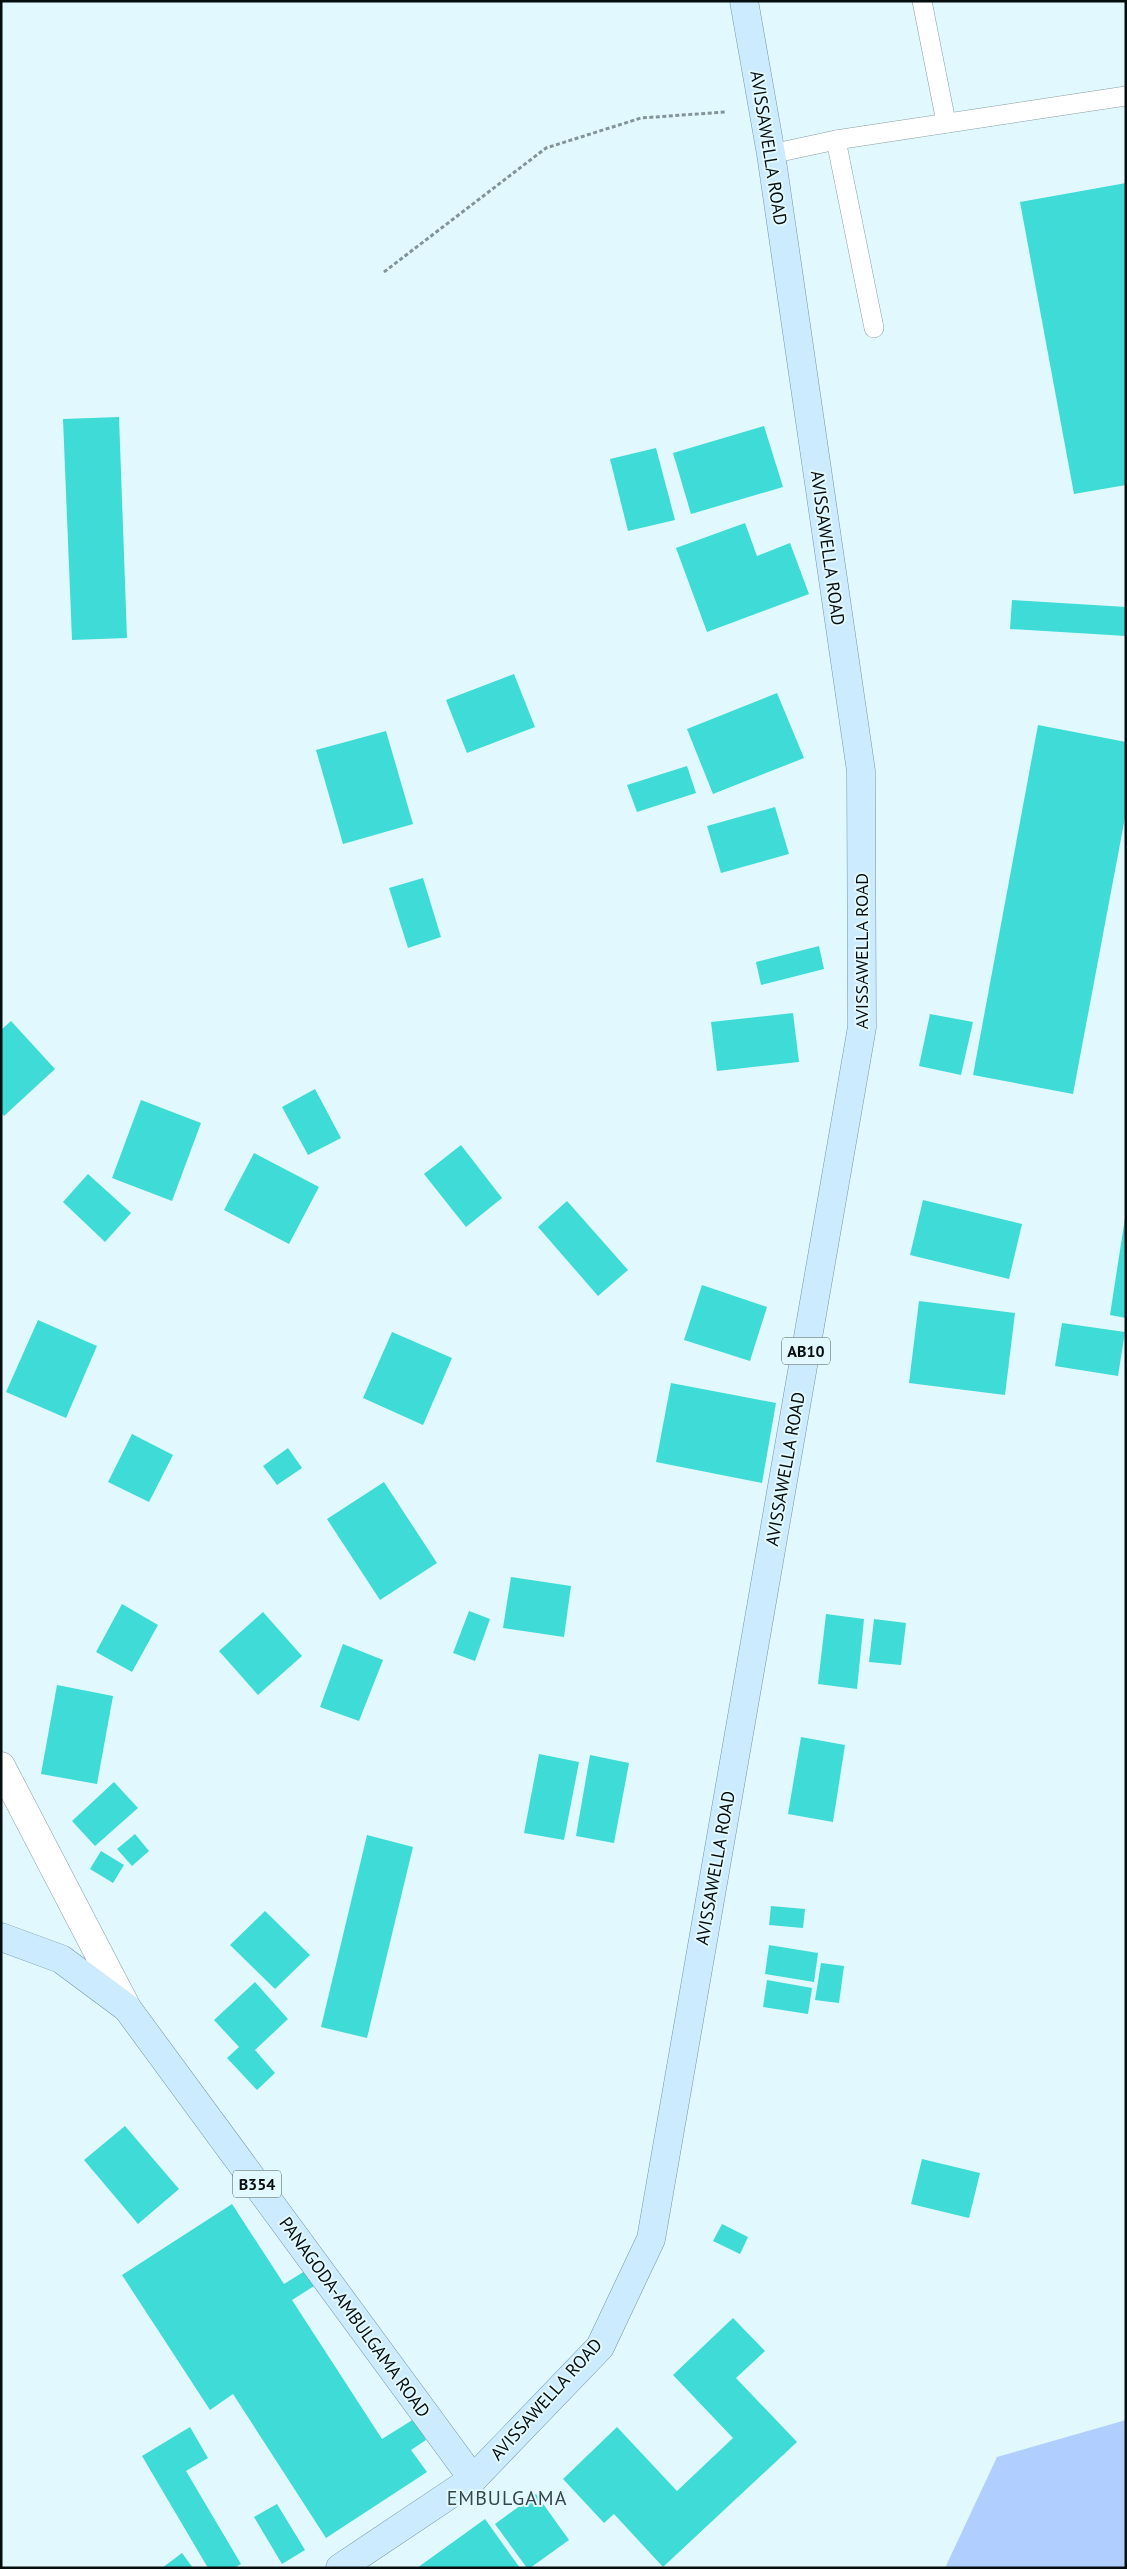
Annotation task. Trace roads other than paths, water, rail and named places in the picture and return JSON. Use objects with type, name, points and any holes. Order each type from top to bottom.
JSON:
[{"type":"main road","name":"AVISSAWELLA ROAD","points":[[340,2568],[473,2478],[600,2347],[651,2239],[862,1027],[861,771],[771,154],[744,1]]},
{"type":"main road","name":"PANAGODA-AMBULGAMA ROAD","points":[[1,1937],[61,1959],[128,2008],[473,2478]]},
{"type":"street","points":[[1,1766],[128,2008]]},
{"type":"lane","points":[[922,1],[946,122]]},
{"type":"lane","points":[[771,154],[836,140],[946,122],[1126,96]]},
{"type":"lane","points":[[836,140],[874,328]]},
{"type":"water","points":[[1126,2420],[1126,2568],[945,2568],[997,2457]]},
{"type":"district","name":"EMBULGAMA","points":[[507,2498]]}]
